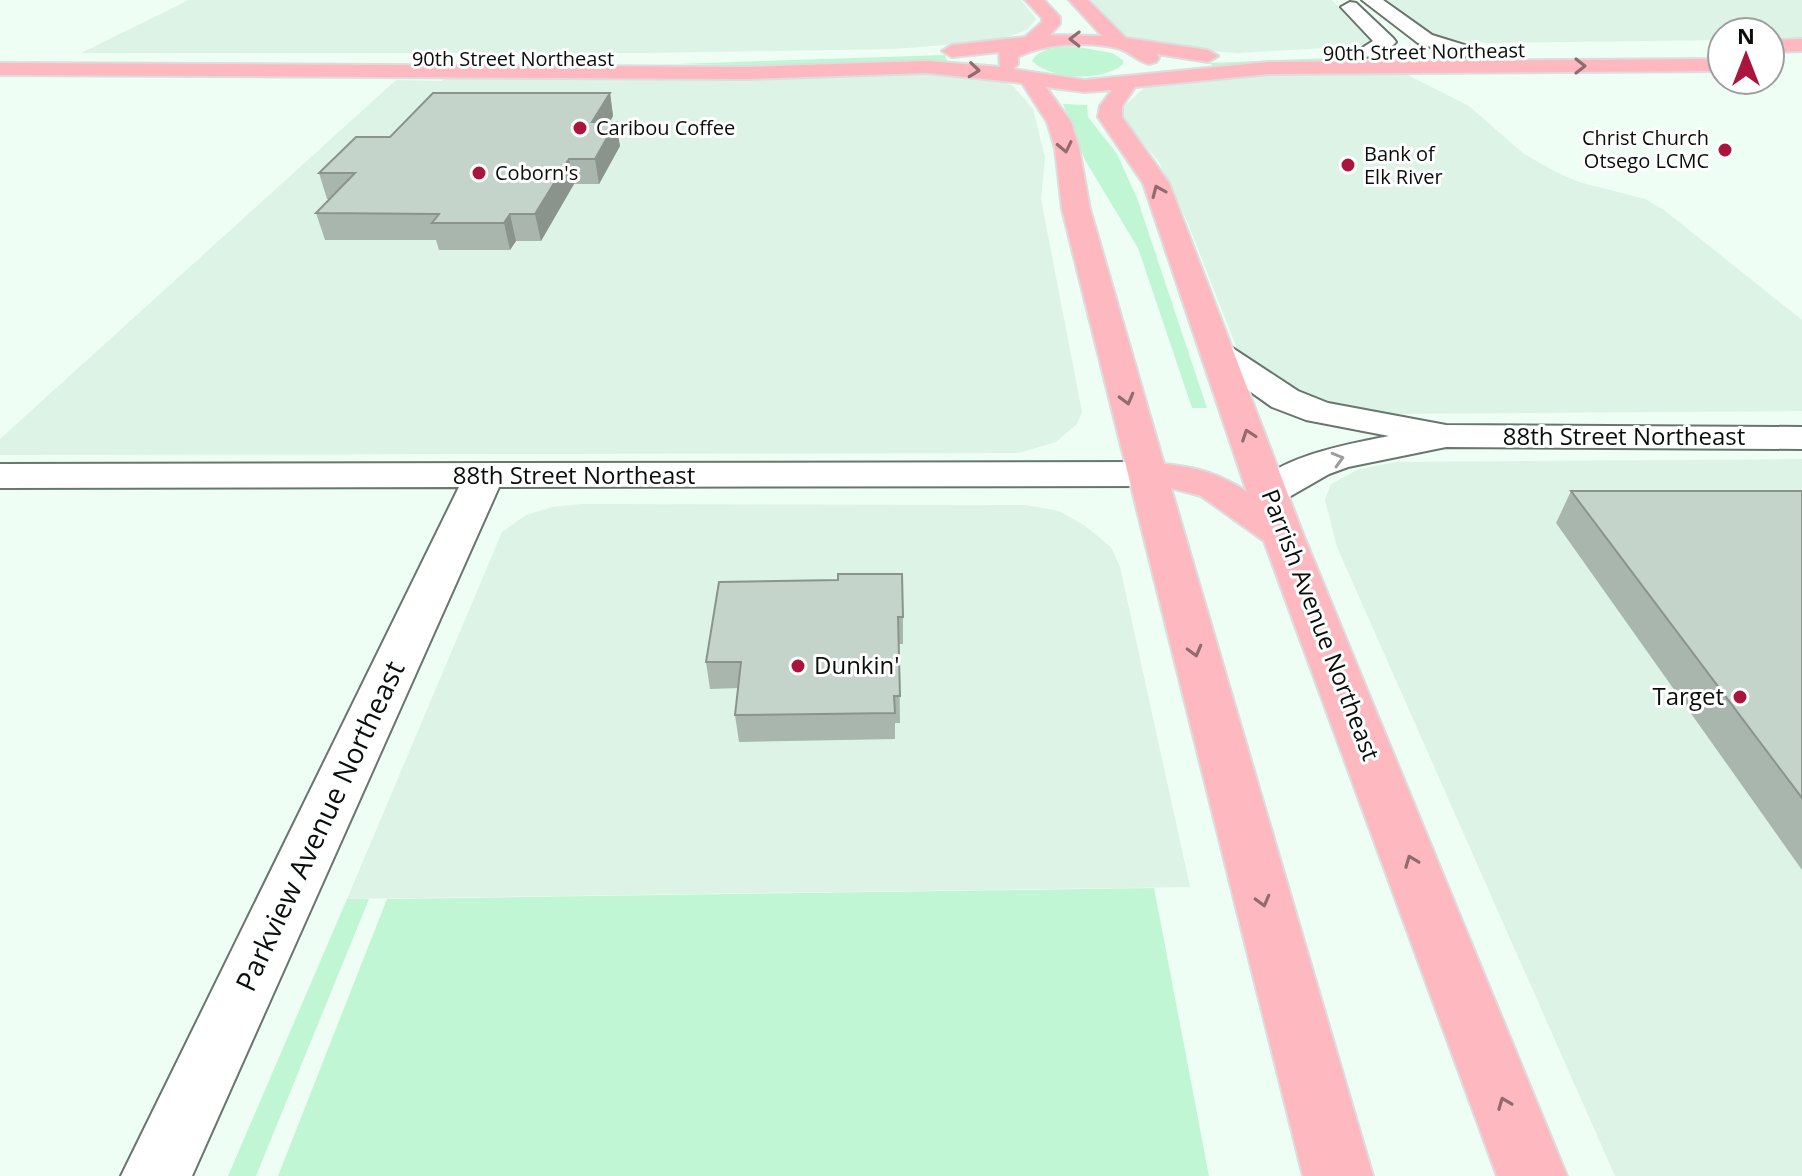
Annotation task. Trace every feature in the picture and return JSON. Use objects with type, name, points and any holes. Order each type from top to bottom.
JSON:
[{"type":"main road","points":[[1027,60],[1051,24],[1051,17],[1034,0]]},
{"type":"main road","points":[[1078,0],[1128,63]]},
{"type":"main road","points":[[1027,60],[1074,39],[1128,63]]},
{"type":"main road","name":"90th Street Northeast","points":[[1128,63],[1158,51],[1218,57],[1706,47]]},
{"type":"main road","name":"90th Street Northeast","points":[[0,59],[913,54],[1027,60]]},
{"type":"main road","points":[[1027,60],[1085,86],[1128,63]]},
{"type":"main road","points":[[1027,60],[1059,122],[1067,148],[1076,209],[1338,1176]]},
{"type":"main road","name":"90th Street Northeast","points":[[0,69],[747,73],[1027,60]]},
{"type":"main road","name":"90th Street Northeast","points":[[1128,63],[1181,75],[1269,68],[1706,65]]},
{"type":"main road","name":"Parrish Avenue Northeast","points":[[1128,63],[1111,106],[1110,117],[1156,183],[1275,514],[1532,1176]]},
{"type":"main road","points":[[1147,474],[1190,478],[1275,514]]},
{"type":"street","points":[[1342,0],[1386,42],[1366,52]]},
{"type":"street","points":[[1371,0],[1425,39],[1464,51]]},
{"type":"street","name":"88th Street Northeast","points":[[1219,354],[1285,399],[1319,412],[1446,436],[1802,438]]},
{"type":"street","name":"88th Street Northeast","points":[[1275,514],[1315,466],[1338,458],[1446,436]]},
{"type":"street","name":"88th Street Northeast","points":[[0,476],[1147,474]]},
{"type":"street","name":"Parkview Avenue Northeast","points":[[156,1176],[484,476]]},
{"type":"shaded area","points":[[189,0],[1021,0],[1036,19],[1027,30],[996,41],[894,49],[646,53],[81,53]]},
{"type":"shaded area","points":[[1091,0],[1332,0],[1375,41],[1359,46],[1238,53],[1177,49],[1128,36],[1102,17]]},
{"type":"shaded area","points":[[1388,0],[1802,0],[1802,37],[1786,38],[1786,16],[1706,16],[1706,40],[1488,43],[1455,40],[1424,30]]},
{"type":"shaded area","points":[[906,70],[999,80],[1012,85],[1033,109],[1045,157],[1041,199],[1082,412],[1077,424],[1056,442],[1018,453],[0,455],[0,439],[396,80],[441,81],[454,75]]},
{"type":"shaded area","points":[[1285,73],[1408,75],[1469,106],[1524,154],[1556,172],[1579,182],[1645,199],[1664,210],[1802,320],[1802,411],[1393,414],[1335,408],[1286,390],[1239,354],[1187,221],[1159,162],[1124,121],[1120,110],[1144,88],[1179,81]]},
{"type":"shaded area","points":[[1802,459],[1802,1176],[1615,1176],[1337,547],[1325,500],[1331,484],[1359,469],[1397,462]]},
{"type":"shaded area","points":[[581,504],[1026,505],[1059,511],[1084,525],[1111,547],[1120,567],[1190,887],[347,899],[502,532],[526,515],[552,507]]},
{"type":"green space","points":[[1078,47],[1112,53],[1123,60],[1123,64],[1103,74],[1077,76],[1051,72],[1032,61],[1046,50]]},
{"type":"green space","points":[[945,55],[947,61],[777,66],[676,64]]},
{"type":"green space","points":[[1401,55],[1410,62],[1213,66],[1209,63]]},
{"type":"green space","points":[[1063,104],[1087,105],[1088,117],[1117,154],[1137,198],[1207,408],[1192,408],[1138,248],[1085,160]]},
{"type":"green space","points":[[1154,888],[1209,1176],[278,1176],[387,899]]},
{"type":"green space","points":[[347,899],[369,899],[256,1176],[228,1176]]},
{"type":"building","name":"Coborn's","points":[[433,93],[610,93],[592,122],[616,122],[595,159],[569,159],[535,214],[510,214],[504,223],[432,223],[439,214],[316,213],[355,173],[319,173],[356,137],[390,137]]},
{"type":"building","name":"Target","points":[[1571,491],[1802,491],[1802,798]]},
{"type":"building","name":"Dunkin'","points":[[838,574],[902,574],[903,617],[898,617],[900,696],[894,696],[895,713],[735,715],[741,662],[706,662],[719,582],[838,580]]},
{"type":"place","name":"Caribou Coffee","points":[[580,128]]},
{"type":"place","name":"Christ Church Otsego LCMC","points":[[1725,150]]},
{"type":"place","name":"Bank of Elk River","points":[[1348,165]]},
{"type":"place","name":"Coborn's","points":[[479,173]]},
{"type":"place","name":"Dunkin'","points":[[798,666]]},
{"type":"place","name":"Target","points":[[1740,697]]}]
